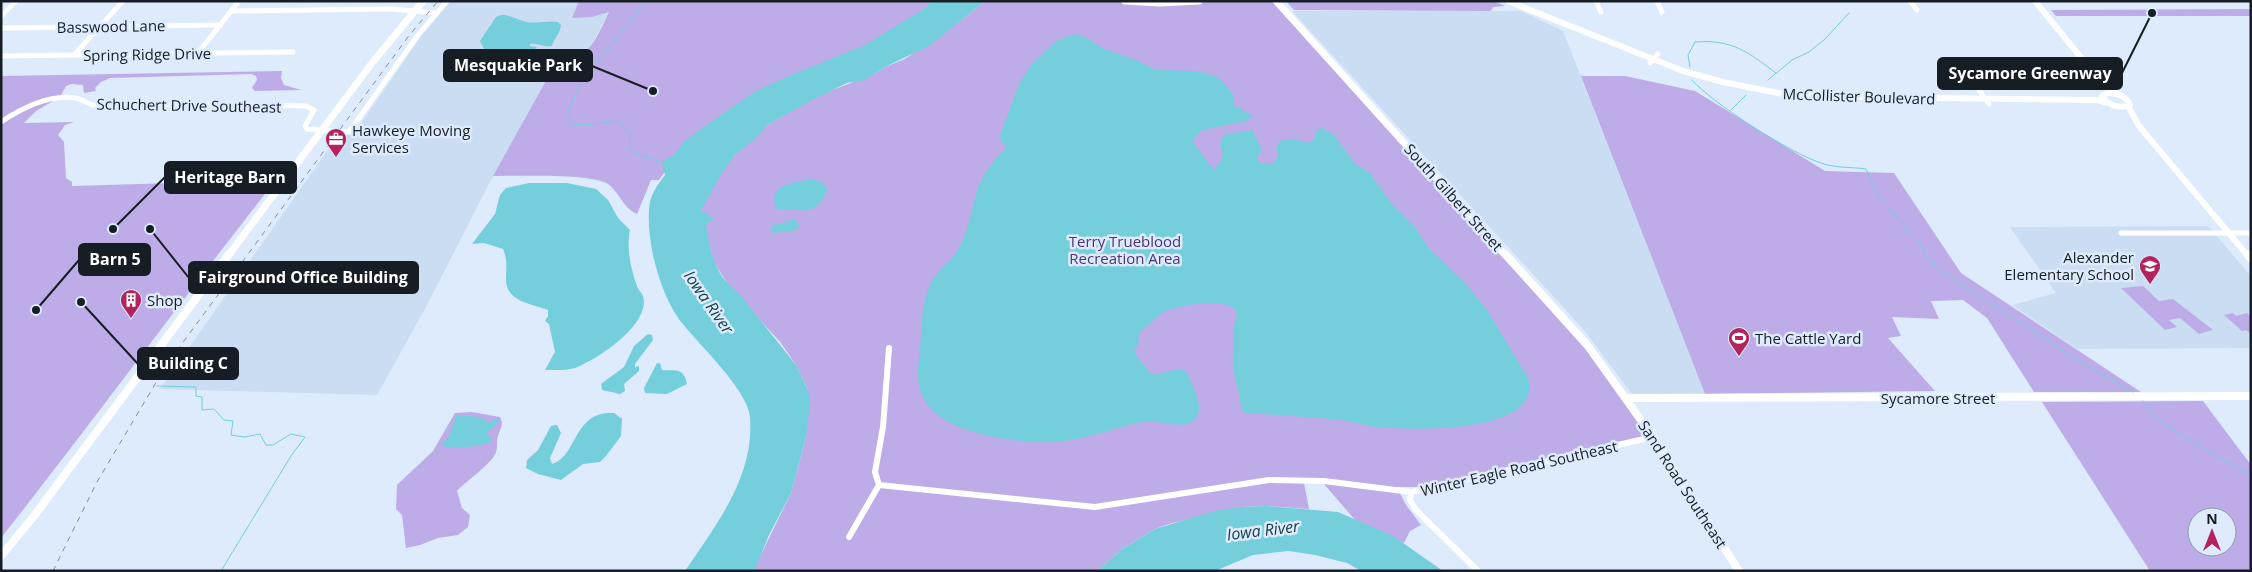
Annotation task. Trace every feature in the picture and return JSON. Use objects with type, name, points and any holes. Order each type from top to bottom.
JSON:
[{"type":"main road","points":[[1,556],[34,516],[322,131],[414,10],[423,1]]},
{"type":"main road","points":[[1125,1],[1160,3],[1199,1]]},
{"type":"main road","name":"South Gilbert Street","points":[[1276,1],[1588,346],[1626,398]]},
{"type":"main road","name":"Sand Road Southeast","points":[[1626,398],[1738,571]]},
{"type":"street","points":[[1,16],[16,1]]},
{"type":"street","points":[[74,55],[123,1]]},
{"type":"street","points":[[198,53],[239,1]]},
{"type":"street","points":[[322,131],[349,132],[415,39],[447,1]]},
{"type":"street","name":"McCollister Boulevard","points":[[1508,1],[1654,58]]},
{"type":"street","name":"McCollister Boulevard","points":[[1518,1],[1683,71],[1723,82],[1794,96],[2101,98],[2102,95],[2117,94]]},
{"type":"street","points":[[1596,1],[1600,12]]},
{"type":"street","points":[[1657,1],[1662,12]]},
{"type":"street","points":[[1910,1],[1917,10]]},
{"type":"street","points":[[2035,1],[2096,76],[2104,88],[2102,95],[2107,103],[2139,126]]},
{"type":"street","points":[[231,11],[414,10],[437,12]]},
{"type":"street","name":"Basswood Lane","points":[[1,28],[221,25]]},
{"type":"street","name":"Spring Ridge Drive","points":[[1,56],[293,52]]},
{"type":"street","points":[[2096,76],[2117,94],[2128,100],[2130,103],[2128,106],[2139,126],[2251,259]]},
{"type":"street","name":"McCollister Boulevard","points":[[1984,97],[2096,100],[2107,103]]},
{"type":"street","name":"Schuchert Drive Southeast","points":[[1,122],[13,114],[36,104],[75,98],[92,105],[221,104],[308,106],[314,112],[306,128],[322,131]]},
{"type":"street","points":[[2113,106],[2128,106]]},
{"type":"street","points":[[2121,233],[2251,233]]},
{"type":"street","points":[[849,537],[879,485],[875,472],[883,427],[889,348]]},
{"type":"street","name":"Sycamore Street","points":[[1626,398],[2251,396]]},
{"type":"street","name":"Winter Eagle Road Southeast","points":[[879,485],[1095,507],[1269,480],[1324,481],[1411,492],[1653,437]]},
{"type":"street","points":[[1411,492],[1410,500],[1416,510],[1478,571]]},
{"type":"shaded area","points":[[451,1],[614,1],[583,62],[557,62],[493,176],[426,307],[377,395],[160,389],[339,134],[355,132],[420,38]]},
{"type":"shaded area","points":[[1292,11],[1521,11],[1563,31],[1705,394],[1632,394],[1583,329]]},
{"type":"shaded area","name":"Alexander Elementary School","points":[[2208,226],[2251,276],[2251,348],[2077,349],[2012,305],[2056,293],[2010,227]]},
{"type":"green space","points":[[579,1],[936,1],[927,10],[674,159],[659,180],[651,180],[637,214],[628,208],[608,184],[599,180],[553,176],[493,176],[557,61],[561,61],[558,55],[560,53],[578,56],[585,52],[596,37],[609,12],[592,17],[572,18]]},
{"type":"green space","name":"Terry Trueblood Recreation Area","points":[[985,1],[1276,1],[1540,292],[1655,434],[1426,487],[1397,487],[1406,505],[1421,525],[1410,531],[1404,543],[1356,521],[1323,483],[1304,483],[1309,509],[1266,506],[1240,507],[1169,524],[1155,529],[1122,549],[1097,571],[753,571],[791,493],[806,437],[808,390],[796,365],[781,343],[730,287],[714,263],[701,210],[714,179],[735,155],[767,125],[817,96],[874,74],[885,67],[905,59],[960,21]]},
{"type":"green space","points":[[1286,1],[1494,1],[1505,6],[1493,7],[1491,11],[1294,10]]},
{"type":"green space","points":[[2251,9],[2251,16],[2056,16],[2051,10]]},
{"type":"green space","points":[[282,71],[281,78],[284,85],[301,90],[255,91],[252,88],[257,80],[256,76],[251,74],[110,78],[101,82],[95,88],[96,91],[84,93],[83,85],[71,84],[66,86],[60,97],[36,111],[24,123],[74,122],[65,125],[58,135],[64,142],[66,178],[72,182],[72,186],[276,180],[1,538],[1,76]]},
{"type":"green space","points":[[1581,76],[1625,76],[1695,91],[1825,171],[1894,173],[1961,273],[2141,392],[2034,392],[1987,318],[1963,300],[1931,301],[1939,319],[1892,317],[1901,336],[1888,338],[1935,391],[1705,394]]},
{"type":"green space","points":[[2143,286],[2159,301],[2173,299],[2213,330],[2199,334],[2180,318],[2169,320],[2177,327],[2165,330],[2121,288]]},
{"type":"green space","points":[[2233,313],[2236,316],[2247,313],[2251,317],[2251,334],[2246,330],[2242,331],[2224,315]]},
{"type":"green space","points":[[2203,401],[2251,465],[2251,571],[2150,571],[2042,402]]},
{"type":"green space","points":[[472,412],[500,417],[502,424],[494,456],[457,491],[462,508],[470,515],[468,527],[458,535],[438,538],[406,548],[402,515],[396,509],[397,485],[433,451],[455,413]]},
{"type":"water","name":"Iowa River","points":[[932,1],[985,1],[929,46],[885,67],[865,80],[847,83],[814,99],[767,125],[757,137],[735,155],[723,171],[701,210],[714,219],[706,224],[712,255],[719,272],[741,296],[796,365],[808,390],[810,402],[806,437],[791,493],[769,535],[756,567],[753,571],[685,571],[721,518],[740,480],[750,439],[750,417],[741,394],[722,368],[682,323],[674,311],[661,282],[652,248],[649,216],[652,195],[665,175],[662,162],[675,154],[684,142],[694,134],[754,92],[865,45],[924,9]]},
{"type":"water","points":[[501,15],[526,22],[550,21],[558,22],[561,25],[552,46],[530,44],[530,46],[537,47],[533,51],[485,51],[480,41],[496,17]]},
{"type":"water","points":[[1075,34],[1085,37],[1102,48],[1136,60],[1156,70],[1198,71],[1217,77],[1227,86],[1233,95],[1234,105],[1253,116],[1246,121],[1202,130],[1192,141],[1214,170],[1220,162],[1223,153],[1220,146],[1223,135],[1252,130],[1262,150],[1257,158],[1260,163],[1273,163],[1278,156],[1276,148],[1281,140],[1293,139],[1309,143],[1314,139],[1317,129],[1322,128],[1334,135],[1355,164],[1370,173],[1391,203],[1415,227],[1429,249],[1464,282],[1487,310],[1528,378],[1527,397],[1516,410],[1496,419],[1470,425],[1443,428],[1377,427],[1340,420],[1245,413],[1241,409],[1233,367],[1233,333],[1236,311],[1224,304],[1214,303],[1181,306],[1166,311],[1139,333],[1138,346],[1134,349],[1135,354],[1151,374],[1177,370],[1186,371],[1197,396],[1199,409],[1198,415],[1189,423],[1176,425],[1142,422],[1076,439],[1039,442],[981,434],[945,420],[932,410],[921,392],[918,373],[922,317],[927,292],[936,276],[958,250],[968,226],[979,185],[990,166],[1005,149],[1006,145],[1001,142],[1000,135],[1020,82],[1031,65],[1056,41]]},
{"type":"water","points":[[811,179],[822,182],[827,189],[819,204],[808,210],[776,209],[774,201],[778,190],[789,184]]},
{"type":"water","points":[[529,183],[567,183],[596,189],[608,200],[618,218],[630,230],[629,251],[631,266],[643,296],[643,307],[639,317],[632,328],[611,347],[589,362],[572,369],[545,370],[555,352],[549,324],[545,321],[548,316],[548,310],[521,301],[510,293],[507,287],[506,261],[503,249],[484,243],[472,244],[495,214],[500,195],[506,188]]},
{"type":"water","points":[[795,219],[800,227],[792,231],[771,233],[772,226]]},
{"type":"water","points":[[648,334],[652,335],[653,340],[635,364],[635,367],[639,366],[639,371],[624,384],[625,391],[620,394],[602,390],[601,384],[624,367],[634,346]]},
{"type":"water","points":[[657,363],[660,363],[662,370],[681,372],[687,384],[667,394],[645,393],[644,388]]},
{"type":"water","points":[[614,413],[622,419],[621,436],[600,462],[583,464],[561,480],[538,474],[526,468],[527,460],[538,450],[551,426],[557,425],[561,433],[550,458],[552,464],[566,454],[587,422],[595,416]]},
{"type":"water","points":[[456,416],[480,417],[488,422],[498,418],[499,421],[486,434],[491,438],[491,441],[481,445],[466,447],[445,447],[441,445],[449,436]]},
{"type":"water","name":"Iowa River","points":[[1266,506],[1338,512],[1393,536],[1443,571],[1361,571],[1347,563],[1289,551],[1253,555],[1215,571],[1097,571],[1122,549],[1155,529],[1215,511],[1240,507]]},
{"type":"waterway","points":[[646,1],[580,84],[567,113],[571,124],[584,125],[620,121],[630,135],[629,149],[636,154],[662,162]]},
{"type":"waterway","points":[[1768,80],[1792,60],[1809,52],[1825,39],[1849,13]]},
{"type":"waterway","points":[[1690,67],[1688,55],[1695,42],[1708,42],[1739,48],[1776,73]]},
{"type":"waterway","points":[[1692,80],[1717,102],[1754,128],[1810,159],[1839,167],[1866,169],[1879,197],[1921,245],[1927,258],[1947,275],[2079,361],[2134,393]]},
{"type":"waterway","points":[[1731,110],[1746,95]]},
{"type":"waterway","points":[[157,386],[196,387],[196,396],[202,397],[202,410],[214,409],[224,420],[233,421],[231,435],[245,437],[260,434],[266,445],[273,445],[291,434],[305,437],[291,456],[221,571]]},
{"type":"waterway","points":[[2142,400],[2157,420],[2225,461],[2251,474]]},
{"type":"railway","points":[[53,571],[97,482],[167,364],[408,37],[438,1]]},
{"type":"place","name":"Sycamore Greenway","points":[[2152,13]]},
{"type":"place","name":"Mesquakie Park","points":[[653,91]]},
{"type":"place","name":"Hawkeye Moving Services","points":[[336,158]]},
{"type":"place","name":"Heritage Barn","points":[[113,229]]},
{"type":"place","name":"Fairground Office Building","points":[[150,229]]},
{"type":"place","name":"Alexander Elementary School","points":[[2150,285]]},
{"type":"place","name":"Building C","points":[[81,302]]},
{"type":"place","name":"Barn 5","points":[[36,310]]},
{"type":"place","name":"Shop","points":[[131,319]]},
{"type":"place","name":"The Cattle Yard","points":[[1739,357]]}]
